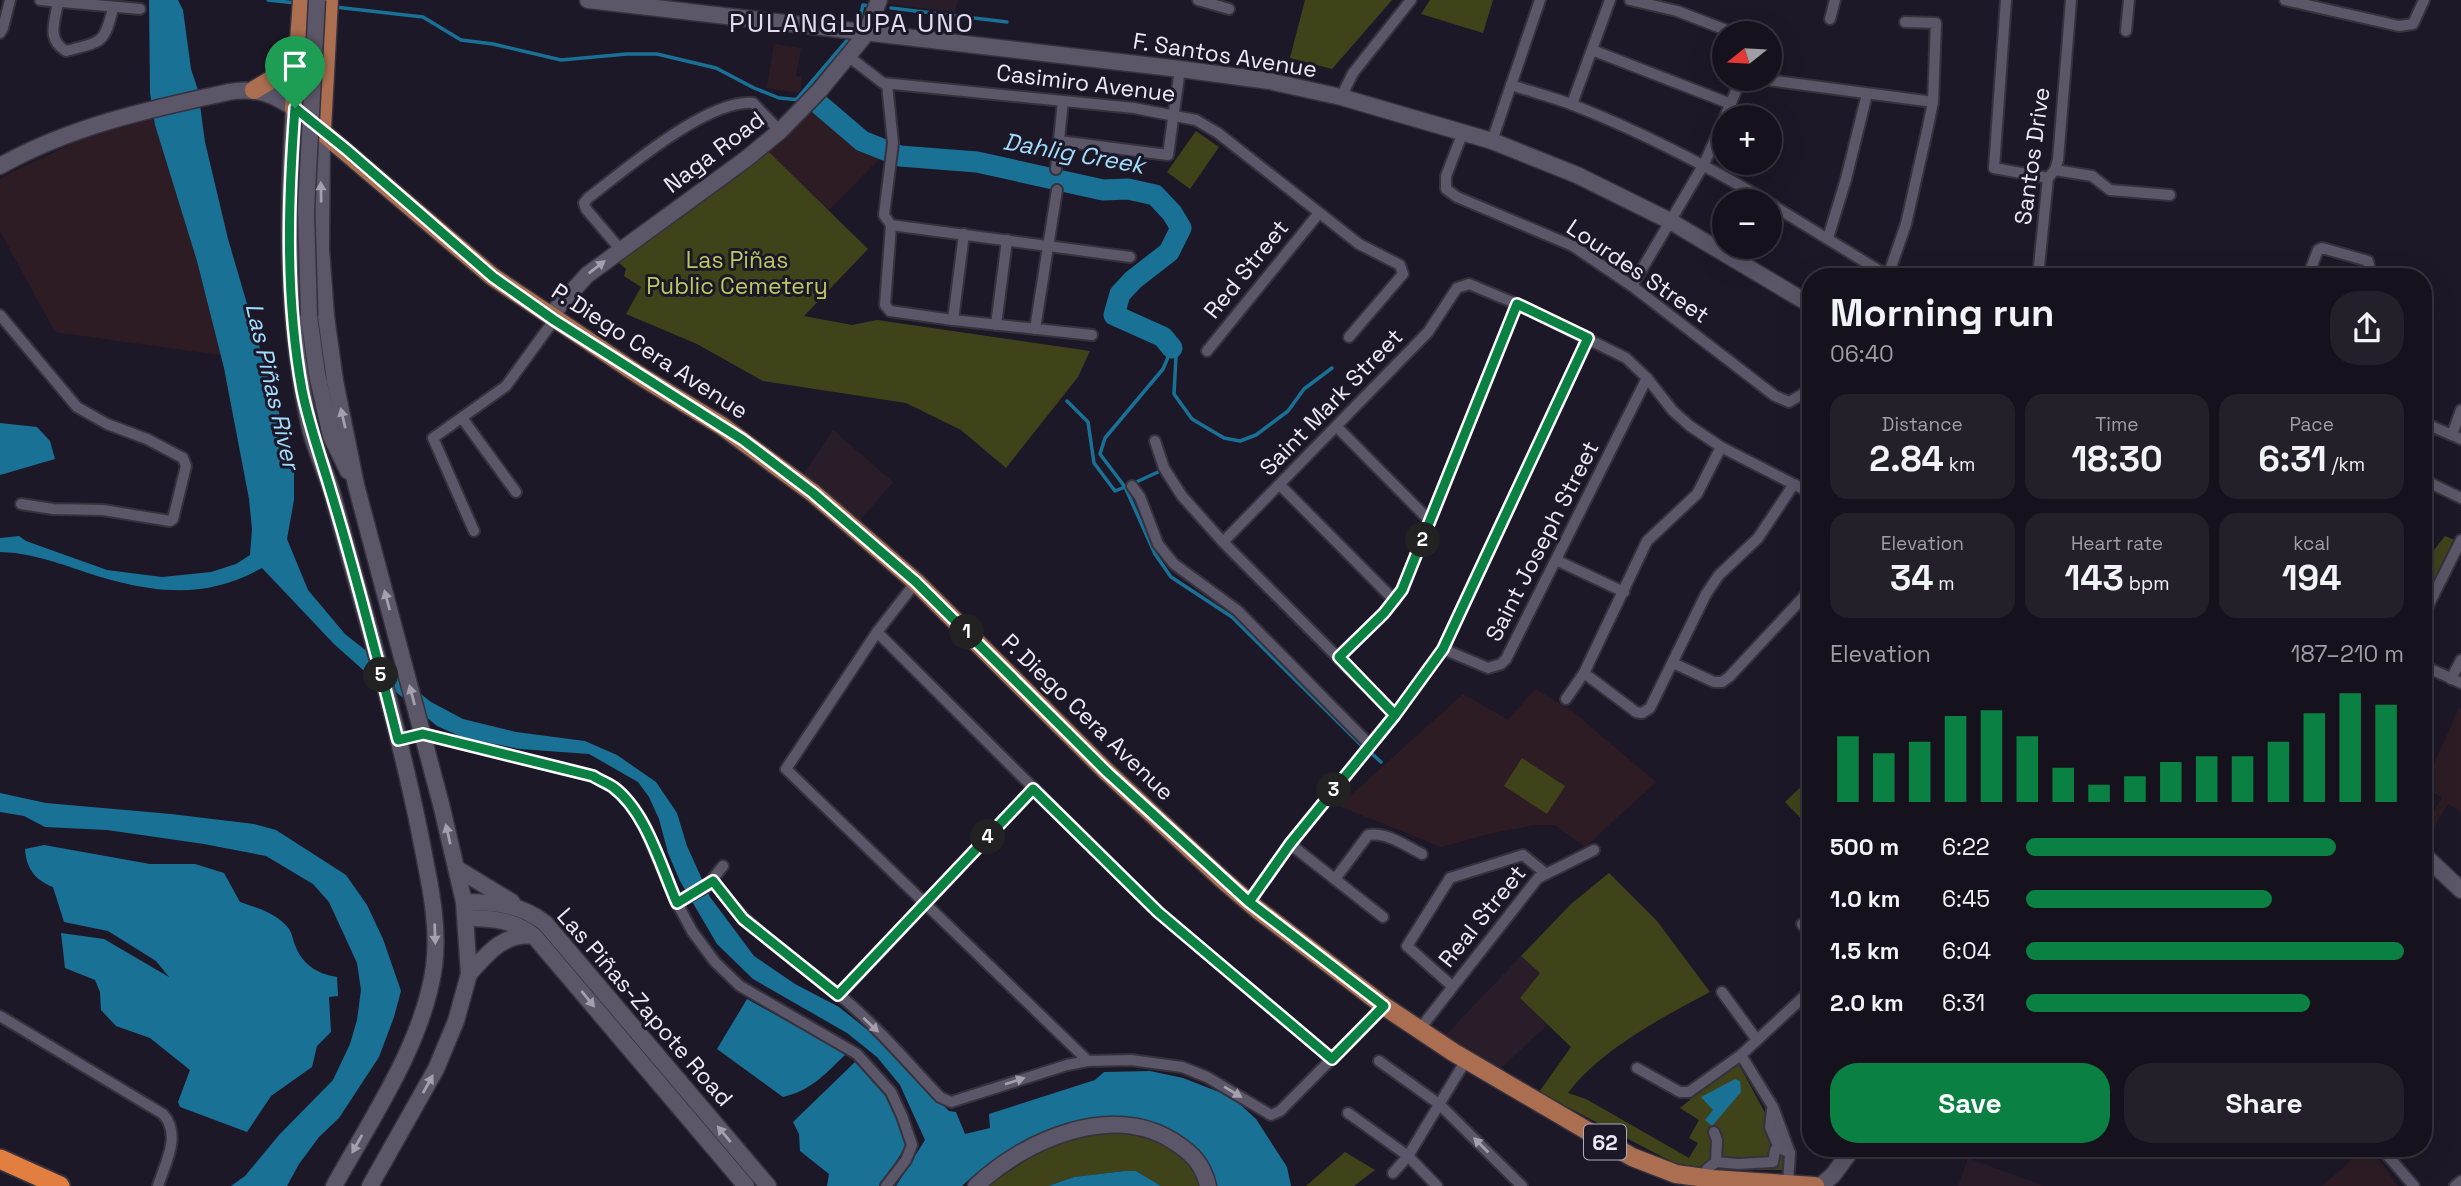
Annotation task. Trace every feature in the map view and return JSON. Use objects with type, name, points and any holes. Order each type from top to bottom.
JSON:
[{"type":"highway","points":[[0,1161],[35,1186]]},
{"type":"highway","points":[[0,1161],[60,1186]]},
{"type":"main road","points":[[317,0],[306,210],[309,316],[317,374],[331,436],[331,492]]},
{"type":"main road","name":"F. Santos Avenue","points":[[588,0],[709,7],[866,34],[1269,81],[1340,97],[1492,141],[1577,175],[1670,221],[1802,300]]},
{"type":"main road","name":"Naga Road","points":[[552,318],[587,275],[746,159],[780,131],[866,34],[879,0]]},
{"type":"main road","points":[[329,8],[322,130],[321,249],[333,370],[356,485],[456,868],[465,910],[469,974],[456,1021],[436,1069],[370,1186]]},
{"type":"main road","points":[[0,166],[68,133],[208,96],[254,89],[276,79],[289,66],[301,15]]},
{"type":"main road","points":[[301,15],[289,251],[297,354],[312,435],[331,492],[415,808],[432,903],[435,940],[430,990],[416,1034],[334,1186]]},
{"type":"main road","name":"P. Diego Cera Avenue","points":[[254,89],[271,94],[295,108],[461,252],[552,318],[755,449],[813,493],[916,582],[1107,772],[1249,902],[1384,1006],[1466,1060],[1632,1157],[1676,1174],[1712,1179],[1785,1179],[1817,1186]]},
{"type":"main road","points":[[331,436],[356,485]]},
{"type":"main road","points":[[398,740],[421,729]]},
{"type":"main road","points":[[2432,863],[2461,890]]},
{"type":"main road","points":[[456,868],[526,911]]},
{"type":"main road","name":"Las Piñas-Zapote Road","points":[[465,910],[505,904],[526,911],[545,923],[768,1186]]},
{"type":"main road","name":"Las Piñas-Zapote Road","points":[[465,910],[520,926],[534,936],[746,1186]]},
{"type":"main road","points":[[469,974],[503,941],[518,935],[534,936]]},
{"type":"main road","points":[[976,1186],[1024,1152],[1060,1135],[1106,1125],[1127,1125],[1158,1131],[1182,1146],[1196,1157],[1208,1186]]},
{"type":"main road","points":[[1817,1186],[1833,1175],[1846,1157]]},
{"type":"street","points":[[0,33],[10,0]]},
{"type":"street","points":[[40,0],[140,9]]},
{"type":"street","points":[[1198,0],[1229,9]]},
{"type":"street","points":[[1340,97],[1353,73],[1411,0]]},
{"type":"street","points":[[1492,141],[1541,0]]},
{"type":"street","points":[[1572,104],[1610,0]]},
{"type":"street","points":[[1630,0],[1677,11],[1712,25]]},
{"type":"street","points":[[1830,19],[1835,0]]},
{"type":"street","points":[[2006,0],[1994,169],[2092,176],[2110,191],[2169,195]]},
{"type":"street","name":"Santos Drive","points":[[2039,268],[2062,118],[2071,0]]},
{"type":"street","points":[[2126,31],[2129,0]]},
{"type":"street","points":[[2285,0],[2333,5],[2399,26],[2413,24],[2424,0]]},
{"type":"street","points":[[58,2],[53,37],[57,46],[66,51],[99,42],[107,34],[113,8]]},
{"type":"street","points":[[1891,268],[1906,224],[1933,102],[1936,23],[1905,22]]},
{"type":"street","points":[[1592,50],[1731,104],[1736,91]]},
{"type":"street","name":"Casimiro Avenue","points":[[848,56],[883,83],[1063,101],[1196,120],[1218,133],[1359,244],[1400,265],[1403,274],[1349,337]]},
{"type":"street","points":[[1059,141],[1166,156],[1169,154],[1180,69]]},
{"type":"street","points":[[1782,82],[1933,102]]},
{"type":"street","points":[[887,83],[893,143],[884,215],[891,225],[885,304],[890,311],[1092,335]]},
{"type":"street","points":[[1511,85],[1572,104],[1704,164],[1746,189]]},
{"type":"street","points":[[1828,238],[1867,94]]},
{"type":"street","points":[[1056,169],[1063,101]]},
{"type":"street","points":[[620,249],[586,209],[584,203],[588,198],[694,121],[742,102],[753,103],[780,131]]},
{"type":"street","name":"Lourdes Street","points":[[1463,132],[1446,176],[1446,189],[1457,197],[1573,246],[1632,286],[1775,396],[1789,402],[1802,394]]},
{"type":"street","points":[[1632,286],[1712,146]]},
{"type":"street","points":[[1035,329],[1057,190]]},
{"type":"street","points":[[1782,210],[1875,268]]},
{"type":"street","name":"Red Street","points":[[1207,351],[1319,213]]},
{"type":"street","points":[[891,225],[1130,257]]},
{"type":"street","points":[[953,320],[964,234]]},
{"type":"street","points":[[996,325],[1007,240]]},
{"type":"street","points":[[2311,268],[2320,248],[2369,263],[2367,268]]},
{"type":"street","name":"Saint Mark Street","points":[[1223,542],[1428,332],[1453,293],[1462,285],[1476,285],[1517,304]]},
{"type":"street","points":[[1339,657],[1395,601],[1407,579],[1517,304],[1626,358],[1690,426],[1721,447],[1802,488]]},
{"type":"street","points":[[0,316],[77,407],[107,424],[147,439],[183,458],[186,466],[173,519],[170,521],[103,510],[52,509],[20,504]]},
{"type":"street","points":[[474,531],[433,438],[506,386],[552,318]]},
{"type":"street","points":[[1249,902],[1290,844],[1395,715],[1443,649],[1588,338]]},
{"type":"street","name":"Saint Joseph Street","points":[[1443,649],[1488,668],[1501,664],[1506,659],[1647,378]]},
{"type":"street","points":[[2432,426],[2456,437],[2461,410]]},
{"type":"street","points":[[462,418],[516,492]]},
{"type":"street","points":[[1337,427],[1430,521]]},
{"type":"street","points":[[1155,441],[1164,468],[1182,496],[1223,542],[1395,715]]},
{"type":"street","points":[[1566,699],[1584,673],[1647,541],[1697,494],[1721,447]]},
{"type":"street","points":[[1584,673],[1631,709],[1642,713],[1655,700],[1712,584],[1758,538],[1794,484]]},
{"type":"street","points":[[2432,484],[2461,498]]},
{"type":"street","points":[[1280,485],[1395,601]]},
{"type":"street","points":[[1132,486],[1140,496],[1158,544],[1174,564],[1237,610],[1370,745]]},
{"type":"street","points":[[2432,598],[2461,540]]},
{"type":"street","points":[[1556,560],[1624,592]]},
{"type":"street","points":[[916,582],[877,632],[786,769],[1088,1061]]},
{"type":"street","points":[[1673,663],[1714,682],[1722,682],[1802,599]]},
{"type":"street","points":[[877,632],[1158,912],[1332,1059]]},
{"type":"street","points":[[2432,670],[2456,681],[2461,660]]},
{"type":"street","points":[[421,729],[593,776],[613,788],[627,801],[641,819],[692,931],[715,962],[740,986],[857,1054],[891,1092],[912,1144],[906,1160],[886,1186]]},
{"type":"street","points":[[838,995],[1033,789]]},
{"type":"street","points":[[1335,879],[1368,835],[1378,834],[1422,855]]},
{"type":"street","points":[[1290,844],[1383,917]]},
{"type":"street","name":"Real Street","points":[[1419,1030],[1538,878],[1594,850]]},
{"type":"street","name":"Real Street","points":[[1452,986],[1407,946],[1450,878],[1523,855],[1545,873]]},
{"type":"street","points":[[680,902],[710,884],[723,866]]},
{"type":"street","points":[[710,884],[743,919],[838,995],[883,1036],[940,1097],[951,1102],[1058,1068],[1088,1061],[1131,1060],[1182,1068],[1207,1077],[1271,1115],[1280,1111],[1384,1006]]},
{"type":"street","points":[[1721,992],[1757,1040]]},
{"type":"street","points":[[1637,1068],[1679,1091],[1689,1091],[1741,1055],[1802,998]]},
{"type":"street","points":[[0,1016],[163,1114],[171,1126],[172,1140],[158,1186]]},
{"type":"street","points":[[1741,1055],[1773,1107],[1790,1153],[1785,1179]]},
{"type":"street","points":[[1393,1173],[1408,1156],[1466,1060]]},
{"type":"street","points":[[1379,1061],[1440,1104],[1522,1186]]},
{"type":"street","points":[[1773,1107],[1770,1127],[1779,1148],[1790,1153]]},
{"type":"street","points":[[1348,1112],[1408,1156],[1437,1186]]},
{"type":"street","points":[[1714,1132],[1717,1148],[1712,1165],[1773,1162]]},
{"type":"street","points":[[1779,1148],[1775,1150],[1773,1162],[1782,1170],[1785,1179]]},
{"type":"street","points":[[2389,1157],[2414,1186]]},
{"type":"street","points":[[2455,1186],[2461,1181]]},
{"type":"shaded area","points":[[888,0],[958,0],[955,12],[887,4]]},
{"type":"shaded area","points":[[774,44],[801,48],[796,76],[802,77],[800,93],[767,88]]},
{"type":"shaded area","points":[[816,105],[880,158],[829,210],[768,151]]},
{"type":"shaded area","points":[[156,118],[226,356],[55,332],[0,231],[0,180],[6,175],[82,139]]},
{"type":"shaded area","points":[[833,430],[893,482],[860,520],[803,475]]},
{"type":"shaded area","points":[[1535,689],[1572,711],[1656,782],[1585,847],[1555,825],[1535,825],[1441,847],[1339,806],[1463,694],[1508,720]]},
{"type":"shaded area","points":[[2459,708],[2461,812],[2448,804],[2432,830],[2432,814],[2442,798],[2432,791],[2432,768]]},
{"type":"shaded area","points":[[1521,956],[1540,973],[1521,998],[1547,1025],[1498,1071],[1444,1037]]},
{"type":"shaded area","points":[[2355,1157],[2377,1157],[2398,1186],[2322,1186]]},
{"type":"shaded area","points":[[1968,1158],[2044,1186],[1958,1186]]},
{"type":"green space","points":[[1305,0],[1392,0],[1332,69],[1290,58]]},
{"type":"green space","points":[[1430,0],[1493,0],[1483,33],[1421,14]]},
{"type":"green space","points":[[1196,131],[1219,147],[1190,189],[1167,172]]},
{"type":"green space","name":"Las Piñas Public Cemetery","points":[[768,151],[868,249],[804,316],[852,325],[877,320],[1090,351],[1078,377],[1006,468],[961,430],[906,403],[763,381],[697,344],[626,314],[641,287],[624,276],[626,269],[617,261],[740,175]]},
{"type":"green space","points":[[2445,536],[2458,541],[2432,592],[2432,554]]},
{"type":"green space","points":[[1522,758],[1565,786],[1547,814],[1504,786]]},
{"type":"green space","points":[[1802,786],[1802,820],[1785,802]]},
{"type":"green space","points":[[1609,873],[1657,921],[1710,992],[1653,1023],[1614,1049],[1568,1093],[1586,1099],[1689,1158],[1698,1143],[1689,1138],[1699,1120],[1680,1108],[1737,1061],[1790,1159],[1788,1170],[1715,1170],[1674,1163],[1539,1092],[1571,1047],[1520,998],[1540,973],[1521,956],[1571,904]]},
{"type":"green space","points":[[1115,1130],[1160,1140],[1191,1161],[1202,1186],[1161,1186],[1136,1171],[1124,1171],[1074,1177],[1048,1186],[987,1186],[1061,1142]]},
{"type":"green space","points":[[1345,1152],[1375,1170],[1354,1186],[1306,1186]]},
{"type":"water","points":[[149,0],[178,0],[183,10],[205,142],[228,239],[294,464],[294,500],[287,539],[308,590],[345,634],[431,702],[463,719],[516,732],[585,741],[617,755],[656,782],[677,813],[687,846],[710,897],[754,956],[795,984],[839,1007],[879,1039],[949,1111],[956,1112],[965,1134],[990,1128],[989,1114],[1095,1080],[1104,1072],[1150,1071],[1183,1078],[1232,1097],[1256,1119],[1287,1167],[1291,1186],[1214,1186],[1196,1154],[1183,1140],[1145,1121],[1118,1116],[1089,1118],[1061,1125],[1033,1137],[1007,1151],[962,1186],[896,1186],[925,1140],[900,1085],[877,1057],[847,1033],[753,979],[717,944],[680,881],[668,853],[659,819],[649,797],[638,782],[589,754],[520,749],[464,738],[437,726],[396,692],[371,677],[334,644],[262,568],[244,577],[208,588],[154,589],[101,577],[44,559],[0,552],[0,538],[19,536],[26,541],[107,570],[162,577],[211,572],[236,564],[250,555],[252,529],[249,499],[224,368],[197,261],[155,125],[150,93]]},
{"type":"water","points":[[0,423],[37,427],[50,441],[55,459],[0,475]]},
{"type":"water","points":[[0,793],[46,803],[254,824],[276,830],[346,875],[367,905],[383,939],[401,991],[379,1057],[339,1118],[319,1137],[299,1164],[287,1186],[231,1186],[245,1176],[279,1135],[333,1080],[350,1044],[361,990],[357,963],[329,902],[313,884],[266,856],[107,830],[45,827],[24,816],[0,812]]},
{"type":"water","points":[[44,845],[150,864],[195,864],[224,873],[240,902],[266,912],[284,923],[306,963],[317,971],[337,977],[338,996],[329,997],[331,1032],[317,1046],[312,1067],[271,1096],[247,1132],[180,1107],[178,1102],[190,1070],[150,1038],[116,1026],[101,1010],[100,992],[95,980],[65,968],[61,933],[104,939],[169,977],[156,961],[108,931],[64,922],[53,887],[36,877],[27,862],[25,849]]},
{"type":"water","points":[[747,999],[846,1054],[810,1086],[783,1097],[717,1049]]},
{"type":"water","points":[[855,1062],[887,1095],[908,1143],[880,1186],[827,1186],[829,1174],[800,1151],[799,1134],[793,1122]]},
{"type":"water","points":[[1735,1079],[1740,1081],[1741,1092],[1712,1126],[1705,1120],[1713,1110],[1701,1097]]},
{"type":"water","points":[[1136,1171],[1161,1186],[1048,1186],[1074,1177]]},
{"type":"waterway","name":"Dahlig Creek","points":[[268,0],[296,3]]},
{"type":"waterway","name":"Dahlig Creek","points":[[859,22],[863,5],[870,6]]},
{"type":"waterway","name":"Dahlig Creek","points":[[335,7],[423,17],[461,40],[493,44],[561,60],[657,54],[716,68],[779,98],[801,100]]},
{"type":"waterway","name":"Dahlig Creek","points":[[891,8],[1007,22]]},
{"type":"waterway","name":"Dahlig Creek","points":[[797,99],[850,37]]},
{"type":"waterway","name":"Dahlig Creek","points":[[820,105],[862,141],[900,156],[977,162],[1103,190],[1128,189],[1155,195],[1172,213],[1181,228],[1169,252],[1133,280],[1120,294],[1114,315],[1163,337],[1172,348]]},
{"type":"waterway","name":"Dahlig Creek","points":[[1172,348],[1163,369],[1105,438],[1100,454],[1125,487],[1155,554],[1171,577],[1232,617],[1361,745]]},
{"type":"waterway","name":"Dahlig Creek","points":[[1172,348],[1176,356],[1174,394],[1192,419],[1224,438],[1240,441],[1256,435],[1288,411],[1304,389],[1332,368]]},
{"type":"waterway","points":[[1067,401],[1088,422],[1094,463],[1115,491],[1125,487]]},
{"type":"waterway","points":[[1132,484],[1158,472]]},
{"type":"waterway","points":[[1370,752],[1381,762]]},
{"type":"district","name":"PULANGLUPA UNO","points":[[852,23]]},
{"type":"route","points":[[295,108],[289,251],[302,389],[312,435],[331,492],[398,740],[423,734],[593,776],[613,788],[641,819],[677,903],[713,881],[743,919],[838,995],[1033,789],[1158,912],[1332,1059],[1384,1006],[1249,902],[1290,844],[1363,754],[1395,715],[1443,649],[1588,338],[1517,304],[1402,590],[1384,613],[1339,657],[1395,715],[1290,844],[1249,902],[1107,772],[916,582],[813,493],[743,440],[554,320],[493,277],[295,108]]},
{"type":"water label","name":"Las Piñas River","points":[[273,386]]}]
